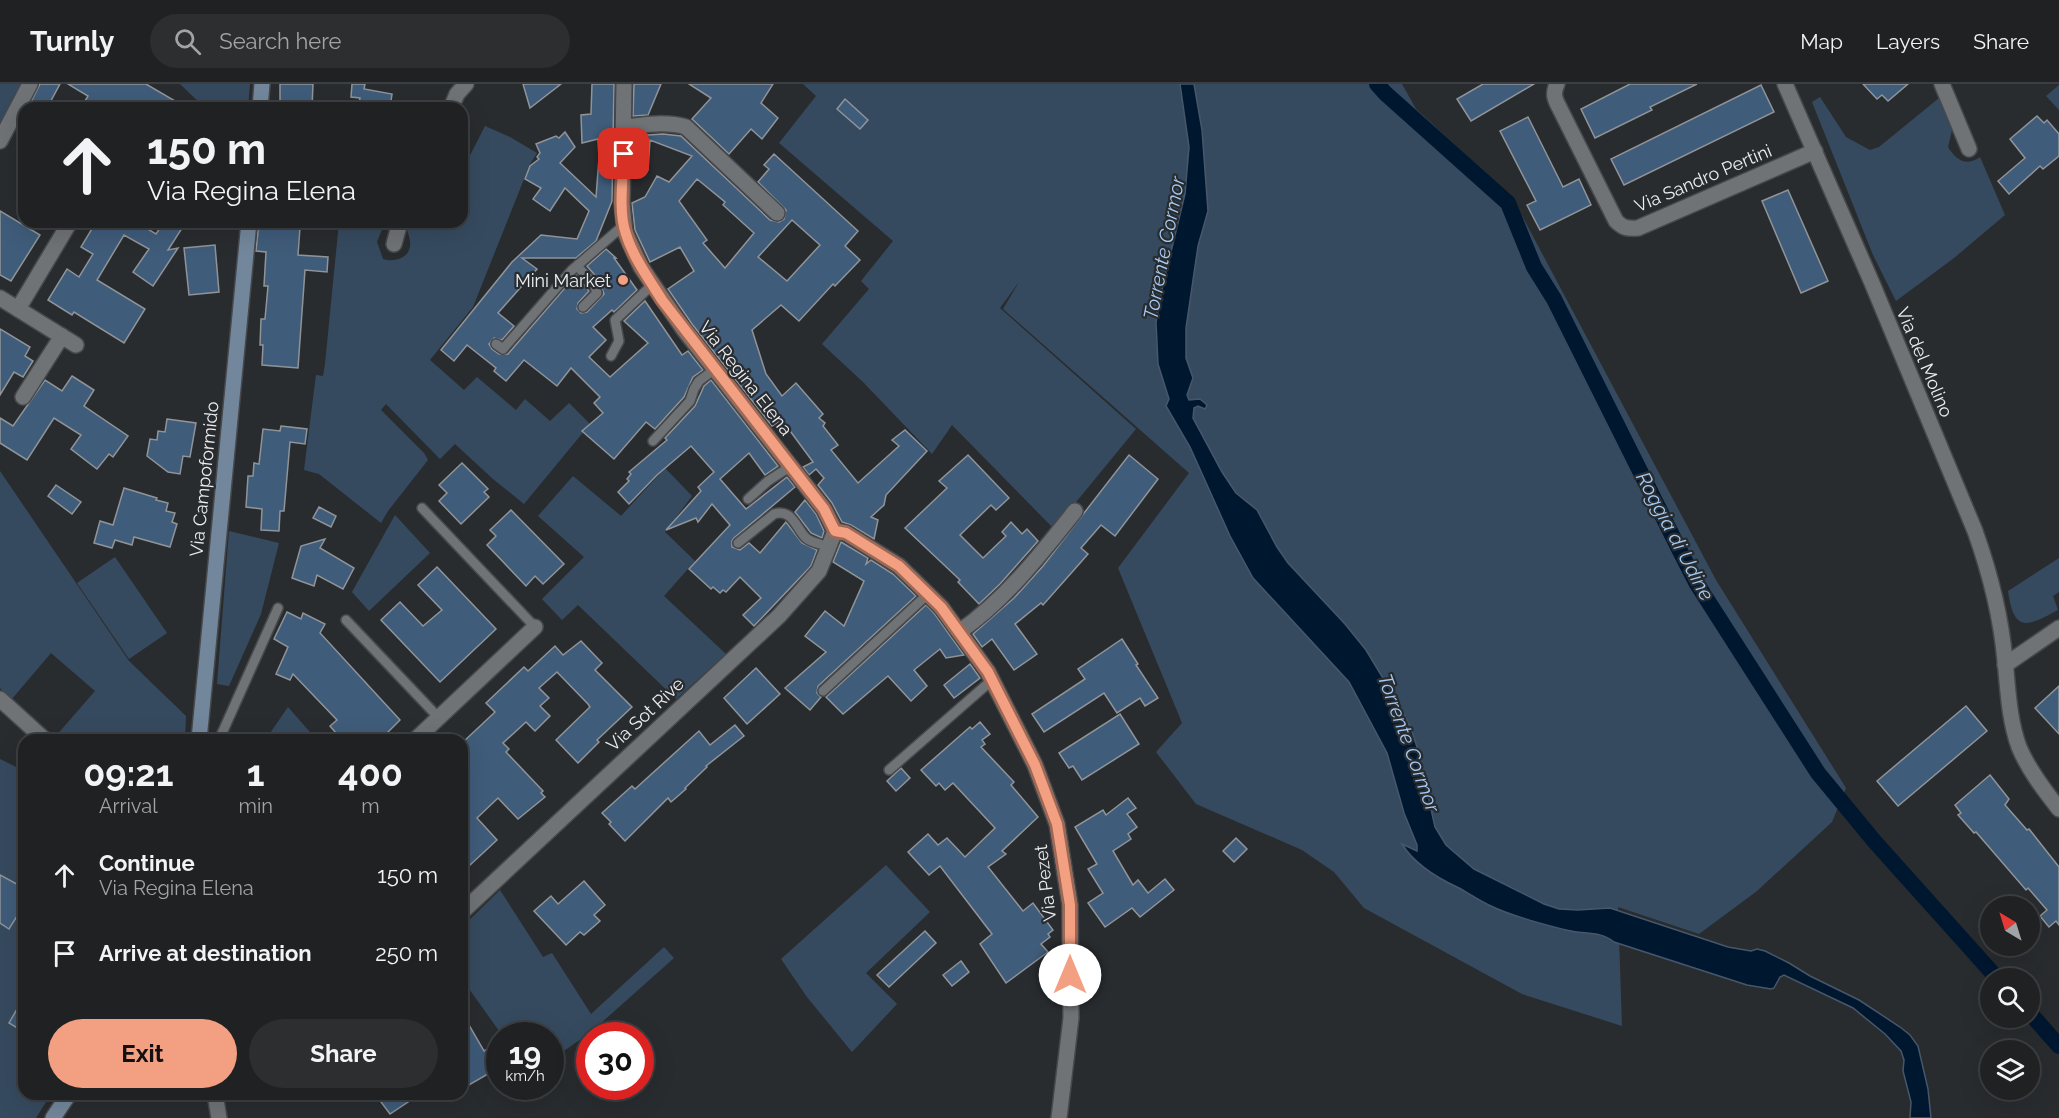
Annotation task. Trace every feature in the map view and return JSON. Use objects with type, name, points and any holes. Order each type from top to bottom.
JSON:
[{"type":"main road","points":[[260,102],[262,84]]},
{"type":"main road","name":"Via Campoformido","points":[[200,734],[248,228]]},
{"type":"main road","points":[[53,1118],[65,1100]]},
{"type":"street","points":[[21,102],[30,84]]},
{"type":"street","points":[[454,102],[466,84]]},
{"type":"street","name":"Via Regina Elena","points":[[624,84],[622,203],[625,232],[637,258],[652,285],[824,509],[835,531]]},
{"type":"street","name":"Via Sandro Pertini","points":[[1557,84],[1554,98],[1616,221],[1630,229],[1638,228],[1815,151]]},
{"type":"street","name":"Via del Molino","points":[[1785,84],[1975,531],[1986,561],[1997,607],[2019,747],[2032,772],[2059,808]]},
{"type":"street","points":[[1942,84],[1968,148]]},
{"type":"street","points":[[0,141],[18,107]]},
{"type":"street","points":[[625,127],[675,124],[686,127],[777,213]]},
{"type":"street","points":[[18,309],[66,228]]},
{"type":"street","points":[[394,244],[398,228]]},
{"type":"street","points":[[0,298],[76,345]]},
{"type":"street","points":[[23,397],[62,336]]},
{"type":"street","points":[[835,531],[846,533],[899,566],[941,607],[959,632],[981,617],[1005,595],[1075,511]]},
{"type":"street","name":"Via Sot Rive","points":[[468,906],[779,616],[819,570],[835,531]]},
{"type":"street","points":[[422,734],[535,627]]},
{"type":"street","points":[[2006,664],[2059,628]]},
{"type":"street","name":"Via Pezet","points":[[959,632],[992,680],[1035,765],[1057,824],[1070,905],[1071,1018],[1059,1118]]},
{"type":"street","points":[[0,699],[38,734]]},
{"type":"street","points":[[216,1100],[219,1118]]},
{"type":"lane","points":[[496,344],[503,350],[576,266],[624,225]]},
{"type":"lane","points":[[576,266],[594,284],[597,293],[583,307]]},
{"type":"lane","points":[[611,356],[619,341],[615,320],[652,285]]},
{"type":"lane","points":[[653,441],[690,401],[699,381],[715,369]]},
{"type":"lane","points":[[748,499],[768,481],[791,466]]},
{"type":"lane","points":[[422,508],[535,627]]},
{"type":"lane","points":[[738,543],[774,514],[781,512],[789,515],[808,540],[829,547]]},
{"type":"lane","points":[[823,692],[928,594]]},
{"type":"lane","points":[[222,734],[278,608]]},
{"type":"lane","points":[[346,620],[439,718]]},
{"type":"lane","points":[[889,770],[992,680]]},
{"type":"shaded area","points":[[0,84],[24,84],[0,129]]},
{"type":"shaded area","points":[[180,84],[250,84],[248,102],[199,102]]},
{"type":"shaded area","points":[[803,84],[1402,84],[1416,109],[1512,197],[1716,580],[1846,788],[1832,822],[1757,891],[1699,934],[1618,907],[1622,1026],[1522,994],[1364,908],[1334,872],[1302,850],[1196,804],[1156,752],[1182,723],[1118,568],[1189,473],[1003,309],[1019,282],[1000,308],[1136,429],[1054,529],[952,425],[932,454],[863,382],[822,344],[869,289],[861,281],[893,241],[779,143],[816,96]]},
{"type":"shaded area","points":[[2059,85],[2059,110],[2046,96]]},
{"type":"shaded area","points":[[1820,97],[1846,137],[1870,150],[1879,147],[1939,98],[1953,126],[1948,147],[1962,161],[1975,160],[1980,157],[2005,215],[1954,258],[1896,301],[1873,255],[1812,102]]},
{"type":"shaded area","points":[[485,126],[537,153],[530,164],[473,307],[430,360],[464,390],[477,377],[516,410],[525,399],[550,421],[569,403],[590,424],[524,504],[455,444],[440,459],[386,404],[381,410],[424,453],[428,460],[381,523],[319,474],[304,470],[316,375],[323,376],[325,364],[338,228],[383,228],[377,242],[383,259],[393,260],[406,255],[410,247],[406,228],[468,228],[468,159]]},
{"type":"shaded area","points":[[665,468],[692,496],[665,532],[695,561],[664,596],[726,654],[676,699],[578,605],[562,620],[542,599],[584,557],[538,516],[573,476],[621,516]]},
{"type":"shaded area","points":[[0,471],[129,661],[186,716],[185,734],[58,734],[95,691],[51,653],[11,700],[0,688]]},
{"type":"shaded area","points":[[395,515],[430,553],[369,611],[352,592]]},
{"type":"shaded area","points":[[229,531],[279,543],[261,614],[229,686],[217,684]]},
{"type":"shaded area","points":[[115,557],[167,633],[129,659],[77,583]]},
{"type":"shaded area","points":[[2059,558],[2059,592],[2053,596],[2058,610],[2030,623],[2018,620],[2014,614],[2008,591]]},
{"type":"shaded area","points":[[288,707],[312,734],[269,734]]},
{"type":"shaded area","points":[[0,759],[18,768],[18,1100],[47,1100],[36,1118],[0,1118]]},
{"type":"shaded area","points":[[886,865],[930,912],[866,973],[897,1004],[852,1052],[807,997],[781,959]]},
{"type":"shaded area","points":[[500,890],[543,957],[552,953],[591,1014],[664,947],[674,958],[602,1022],[576,1022],[576,1042],[564,1051],[564,1022],[493,1022],[468,987],[468,921]]},
{"type":"water","name":"Torrente Cormor","points":[[1180,84],[1194,84],[1202,130],[1208,211],[1198,246],[1186,328],[1186,358],[1193,378],[1187,395],[1189,400],[1200,399],[1207,405],[1205,409],[1198,406],[1194,408],[1193,418],[1236,493],[1257,510],[1288,563],[1366,650],[1398,703],[1417,747],[1435,827],[1446,845],[1474,869],[1544,904],[1559,909],[1610,908],[1728,947],[1765,951],[1859,1000],[1900,1027],[1918,1046],[1928,1089],[1931,1118],[1910,1118],[1911,1102],[1903,1071],[1904,1060],[1901,1051],[1885,1034],[1853,1008],[1784,975],[1771,989],[1747,985],[1614,942],[1597,934],[1566,930],[1509,914],[1435,875],[1407,852],[1402,844],[1417,851],[1417,845],[1404,813],[1387,753],[1349,682],[1253,578],[1230,536],[1190,447],[1166,406],[1169,399],[1158,364],[1156,322],[1185,194],[1189,147]]},
{"type":"building","points":[[40,84],[60,84],[50,102],[31,102]]},
{"type":"building","points":[[68,84],[146,84],[177,102],[84,102],[88,96]]},
{"type":"building","points":[[280,84],[313,84],[312,102],[280,102]]},
{"type":"building","points":[[352,84],[365,84],[364,89],[392,94],[391,102],[359,102],[360,98],[351,97]]},
{"type":"building","points":[[523,84],[561,84],[530,108]]},
{"type":"building","points":[[592,84],[614,84],[612,201],[596,241],[576,258],[522,258],[537,269],[498,313],[514,326],[502,340],[494,338],[489,344],[499,354],[508,354],[576,275],[589,291],[578,303],[577,309],[581,313],[587,312],[604,294],[599,280],[587,266],[606,249],[616,258],[614,258],[637,290],[614,312],[612,310],[593,327],[606,340],[589,357],[610,377],[648,343],[624,321],[645,301],[682,355],[688,351],[703,370],[693,377],[684,397],[655,429],[646,422],[614,459],[582,431],[603,413],[594,403],[600,397],[571,368],[557,386],[524,360],[506,381],[494,371],[496,368],[467,345],[454,361],[441,350],[512,262],[541,235],[577,239],[589,211],[565,188],[550,211],[533,199],[541,188],[525,179],[530,166],[539,159],[537,157],[540,153],[536,144],[556,136],[559,138],[565,132],[575,147],[560,163],[596,197],[598,139],[582,143],[581,115],[591,114]]},
{"type":"building","points":[[634,84],[661,84],[648,115],[633,116]]},
{"type":"building","points":[[689,84],[773,84],[761,103],[778,118],[762,139],[751,129],[729,154],[692,119],[711,98]]},
{"type":"building","points":[[1483,84],[1534,84],[1471,121],[1457,99]]},
{"type":"building","points":[[1630,84],[1697,84],[1650,107],[1652,110],[1595,138],[1581,109]]},
{"type":"building","points":[[1863,84],[1908,84],[1888,101],[1882,95],[1877,99]]},
{"type":"building","points":[[1761,85],[1774,112],[1624,185],[1611,159]]},
{"type":"building","points":[[845,99],[868,120],[860,129],[837,109]]},
{"type":"building","points":[[2037,116],[2044,123],[2047,120],[2059,134],[2059,156],[2043,169],[2040,166],[2009,194],[1998,181],[2025,158],[2010,139]]},
{"type":"building","points":[[1528,117],[1563,187],[1579,179],[1591,205],[1540,230],[1527,205],[1536,201],[1500,131]]},
{"type":"building","points":[[663,134],[681,136],[770,220],[779,222],[784,219],[786,210],[758,182],[769,169],[764,165],[774,154],[858,231],[845,246],[860,260],[835,286],[833,284],[799,321],[781,305],[752,330],[766,374],[782,396],[796,383],[823,414],[819,418],[825,423],[823,426],[838,445],[831,450],[858,483],[899,446],[892,440],[905,430],[927,451],[886,495],[884,505],[871,517],[878,520],[874,539],[842,522],[832,503],[818,485],[824,478],[816,469],[809,475],[803,467],[813,462],[782,420],[772,426],[692,324],[668,289],[694,271],[680,247],[650,262],[635,230],[632,203],[645,197],[657,176],[669,182],[692,156],[650,140],[648,170],[632,170],[633,136]],"holes":[[[697,179],[725,202],[723,205],[754,233],[725,268],[703,243],[707,240],[679,201]],[[792,220],[820,245],[787,281],[758,257]]]},
{"type":"building","points":[[1788,190],[1828,281],[1801,293],[1762,201]]},
{"type":"building","points":[[0,211],[18,222],[18,228],[28,228],[40,235],[11,281],[0,275]]},
{"type":"building","points":[[92,228],[146,228],[156,234],[160,228],[182,228],[168,250],[178,248],[153,286],[133,272],[149,249],[124,235],[97,280],[145,309],[124,343],[74,312],[72,315],[48,300],[67,269],[79,277],[93,254],[81,247]]},
{"type":"building","points":[[258,228],[300,228],[298,255],[328,257],[327,272],[305,270],[298,368],[262,365],[261,319],[265,319],[268,286],[264,286],[266,252],[256,251]]},
{"type":"building","points":[[215,245],[219,292],[189,295],[184,248]]},
{"type":"building","points":[[0,329],[30,347],[25,356],[33,361],[23,377],[14,372],[0,395]]},
{"type":"building","points":[[72,376],[94,390],[84,406],[128,436],[113,457],[109,454],[97,469],[71,449],[81,435],[54,418],[27,460],[0,443],[0,418],[13,426],[45,380],[62,391]]},
{"type":"building","points":[[711,380],[778,466],[765,475],[749,453],[720,479],[746,509],[787,477],[795,487],[734,538],[732,547],[740,550],[749,543],[760,553],[786,522],[802,543],[817,550],[811,566],[754,626],[743,615],[761,598],[740,577],[726,592],[723,590],[720,593],[713,587],[711,589],[689,569],[730,525],[712,504],[698,522],[696,518],[666,530],[701,491],[698,487],[714,472],[691,446],[657,475],[629,504],[618,492],[629,481],[627,479],[631,474],[629,472],[667,440],[665,438],[695,406],[704,386]]},
{"type":"building","points":[[167,419],[196,423],[190,457],[183,456],[180,474],[168,472],[147,456],[150,439],[157,440],[158,431],[165,432]]},
{"type":"building","points":[[281,426],[307,429],[305,444],[290,442],[284,511],[280,511],[279,531],[261,530],[262,509],[246,507],[248,476],[253,476],[254,463],[259,464],[263,429],[280,431]]},
{"type":"building","points":[[968,455],[1009,498],[996,510],[991,505],[960,535],[983,558],[1006,536],[1002,532],[1011,522],[1022,534],[1027,529],[1038,541],[979,604],[958,582],[960,580],[905,528],[947,488],[939,481]]},
{"type":"building","points":[[1129,455],[1158,479],[1115,536],[1101,525],[1081,548],[1088,554],[1043,605],[1041,603],[1015,624],[1037,654],[1014,670],[992,639],[982,647],[973,634],[1014,598],[1043,566]]},
{"type":"building","points":[[462,463],[488,489],[484,492],[489,497],[461,524],[439,501],[447,493],[439,485]]},
{"type":"building","points":[[56,485],[81,502],[72,514],[48,496]]},
{"type":"building","points":[[124,488],[168,503],[166,511],[175,513],[172,522],[177,524],[170,547],[134,537],[132,545],[115,540],[112,548],[94,543],[100,521],[113,525]]},
{"type":"building","points":[[805,500],[816,514],[824,531],[822,538],[811,533],[795,512]]},
{"type":"building","points":[[319,507],[336,516],[331,527],[313,518]]},
{"type":"building","points":[[511,510],[564,564],[543,584],[535,576],[526,586],[487,545],[496,536],[490,530]]},
{"type":"building","points":[[325,539],[320,548],[354,568],[343,589],[317,575],[314,586],[292,578],[301,546]]},
{"type":"building","points":[[841,542],[868,558],[866,564],[871,560],[893,574],[916,596],[818,686],[817,693],[821,697],[810,710],[785,688],[826,652],[805,636],[825,611],[844,626],[864,581],[833,562]]},
{"type":"building","points":[[437,567],[496,629],[440,682],[381,620],[400,602],[423,626],[442,610],[418,585]]},
{"type":"building","points":[[926,605],[964,655],[946,658],[940,649],[914,670],[927,686],[911,701],[888,676],[843,714],[826,697]]},
{"type":"building","points":[[287,612],[301,619],[303,613],[325,624],[320,633],[400,720],[386,734],[337,734],[330,726],[337,720],[293,674],[290,680],[276,674],[288,647],[274,639]]},
{"type":"building","points":[[1122,639],[1158,698],[1145,706],[1140,698],[1117,713],[1104,693],[1044,732],[1032,714],[1085,679],[1078,669]]},
{"type":"building","points":[[581,641],[602,663],[595,670],[632,707],[597,740],[599,742],[578,763],[556,740],[590,707],[557,672],[539,688],[549,698],[540,706],[550,716],[535,731],[526,722],[503,743],[509,749],[506,752],[543,791],[541,793],[545,797],[518,819],[498,798],[477,818],[497,840],[470,865],[468,863],[468,737],[495,712],[486,703],[524,667],[528,671],[555,646],[563,655]]},
{"type":"building","points":[[970,664],[980,678],[954,698],[944,685]]},
{"type":"building","points":[[756,668],[780,694],[747,724],[724,698]]},
{"type":"building","points":[[2059,686],[2059,734],[2035,708]]},
{"type":"building","points":[[1966,706],[1987,731],[1898,806],[1877,781]]},
{"type":"building","points":[[1120,714],[1139,744],[1082,780],[1073,766],[1069,768],[1059,753]]},
{"type":"building","points":[[980,722],[990,734],[982,740],[985,744],[981,747],[1014,782],[1011,785],[1038,817],[1002,851],[1006,854],[988,867],[1023,911],[1033,903],[1053,930],[1048,934],[1050,937],[1041,944],[1048,952],[1006,983],[980,944],[992,934],[940,866],[929,875],[908,852],[928,834],[938,845],[947,838],[965,857],[995,828],[953,783],[945,790],[939,783],[936,786],[921,770],[970,727],[972,729]]},
{"type":"building","points":[[735,725],[744,736],[706,766],[671,802],[668,798],[625,841],[609,824],[611,822],[602,813],[632,786],[635,789],[699,731],[710,745]]},
{"type":"building","points":[[901,768],[910,778],[896,791],[887,781]]},
{"type":"building","points":[[1990,775],[2009,799],[2005,805],[2027,830],[2029,829],[2059,867],[2059,925],[2056,921],[2049,927],[2040,916],[2047,910],[2040,902],[2040,896],[2035,896],[2028,888],[2026,890],[1976,832],[1974,833],[1958,815],[1961,813],[1955,805]]},
{"type":"building","points":[[1128,798],[1136,808],[1127,814],[1137,827],[1128,834],[1131,839],[1113,851],[1133,885],[1138,880],[1148,893],[1165,879],[1174,890],[1140,917],[1132,908],[1105,927],[1088,903],[1103,893],[1088,869],[1097,864],[1075,827],[1103,810],[1106,815]]},
{"type":"building","points":[[1236,838],[1247,849],[1234,862],[1223,851]]},
{"type":"building","points":[[0,875],[18,885],[18,915],[9,929],[0,923]]},
{"type":"building","points":[[584,881],[605,905],[594,915],[600,921],[584,935],[580,932],[566,945],[534,911],[551,896],[558,904]]},
{"type":"building","points":[[925,931],[936,943],[889,987],[877,975]]},
{"type":"building","points":[[961,961],[969,972],[952,986],[943,975]]},
{"type":"building","points":[[18,1007],[18,1028],[9,1023]]},
{"type":"building","points":[[468,1023],[484,1051],[486,1050],[486,1075],[468,1086]]},
{"type":"building","points":[[380,1100],[411,1100],[390,1114]]},
{"type":"waterway","name":"Roggia di Udine","points":[[1377,84],[1508,203],[1534,267],[1554,299],[1697,584],[1818,773],[1875,842],[1988,968]]},
{"type":"waterway","name":"Roggia di Udine","points":[[2040,1024],[2059,1046]]},
{"type":"place","name":"Mini Market","points":[[623,280]]},
{"type":"route","points":[[624,154],[622,203],[625,232],[641,267],[662,300],[824,509],[835,531],[846,533],[899,566],[941,607],[988,672],[1035,765],[1057,824],[1070,905],[1070,975]]}]
